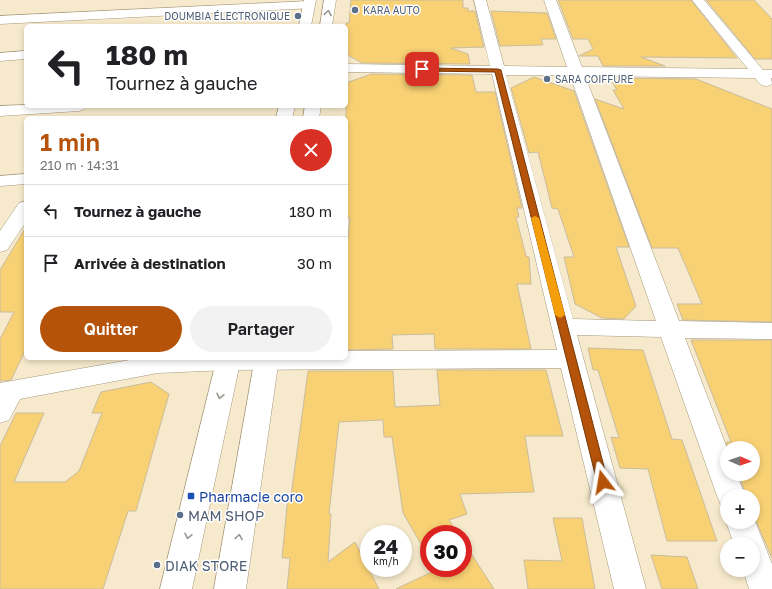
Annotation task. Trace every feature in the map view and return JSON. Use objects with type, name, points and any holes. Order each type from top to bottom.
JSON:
[{"type":"street","points":[[326,24],[330,0]]},
{"type":"street","points":[[480,0],[630,589]]},
{"type":"street","points":[[550,0],[728,489]]},
{"type":"street","points":[[698,0],[766,74],[772,89]]},
{"type":"street","points":[[0,20],[195,5],[309,2],[305,24]]},
{"type":"street","points":[[0,56],[24,55]]},
{"type":"street","points":[[348,68],[766,74]]},
{"type":"street","points":[[0,112],[53,108]]},
{"type":"street","points":[[0,181],[24,179]]},
{"type":"street","points":[[0,246],[24,210]]},
{"type":"street","points":[[563,327],[772,331]]},
{"type":"street","points":[[348,360],[572,359]]},
{"type":"street","points":[[176,589],[228,360]]},
{"type":"street","points":[[4,399],[158,364],[228,360],[266,360],[230,589]]},
{"type":"street","points":[[760,575],[765,589]]},
{"type":"building","points":[[351,0],[463,0],[463,8],[468,8],[468,11],[475,11],[484,47],[451,48],[468,54],[470,64],[362,63],[348,55],[348,24],[346,23],[349,23]]},
{"type":"building","points":[[558,0],[691,0],[737,58],[641,57],[665,66],[603,66],[598,56],[579,56],[593,49],[588,39],[573,39]]},
{"type":"building","points":[[706,0],[754,0],[772,19],[772,59],[755,59]]},
{"type":"building","points":[[491,11],[547,13],[556,39],[541,39],[543,45],[500,46]]},
{"type":"building","points":[[371,74],[472,75],[476,92],[495,92],[522,208],[517,208],[519,217],[516,217],[526,256],[529,257],[531,284],[517,284],[531,349],[435,349],[434,334],[392,335],[393,349],[348,350],[348,236],[350,218],[348,218],[348,116],[346,116],[346,108],[348,108],[348,82]]},
{"type":"building","points":[[534,77],[574,91],[629,247],[616,247],[636,306],[624,319],[602,318],[575,304],[564,257],[574,257],[558,209],[552,208],[538,152],[529,153],[511,88]]},
{"type":"building","points":[[610,78],[696,79],[772,109],[772,322],[683,320],[677,304],[702,304],[678,248],[652,248],[595,99],[624,109],[613,90],[617,90]]},
{"type":"building","points":[[24,230],[24,353],[11,380],[0,381],[0,339],[14,312],[0,312],[0,270]]},
{"type":"building","points":[[691,340],[772,340],[772,558],[759,529],[760,489],[744,489],[741,481],[760,481],[760,441],[731,441]]},
{"type":"building","points":[[588,348],[643,350],[672,439],[682,440],[717,541],[667,541],[648,469],[620,468],[611,437],[619,438],[598,370],[593,370]]},
{"type":"building","points":[[437,370],[546,370],[563,436],[525,436],[534,492],[460,494],[467,514],[449,520],[452,525],[420,525],[420,542],[412,529],[412,525],[410,525],[403,513],[392,437],[384,437],[383,420],[339,422],[329,514],[331,514],[328,562],[355,542],[360,552],[360,577],[373,577],[379,589],[287,589],[290,558],[282,558],[288,496],[291,496],[308,371],[393,371],[395,407],[440,405]]},
{"type":"building","points":[[151,382],[169,394],[136,511],[128,511],[103,589],[0,589],[0,446],[16,413],[44,413],[14,482],[65,482],[79,471],[102,413],[92,413],[101,392]]},
{"type":"building","points":[[553,518],[582,518],[595,589],[528,589],[524,560],[562,561]]},
{"type":"building","points":[[472,555],[494,589],[396,589],[421,577],[472,577]]},
{"type":"building","points":[[651,555],[687,557],[698,589],[662,589]]},
{"type":"slow traffic","points":[[535,218],[560,315]]},
{"type":"place","name":"KARA AUTO","points":[[355,10]]},
{"type":"place","name":"DOUMBIA ÉLECTRONIQUE","points":[[298,16]]},
{"type":"place","name":"SARA COIFFURE","points":[[547,79]]},
{"type":"place","name":"Pharmacie coro","points":[[191,496]]},
{"type":"place","name":"MAM SHOP","points":[[180,515]]},
{"type":"place","name":"DIAK STORE","points":[[157,565]]},
{"type":"route","points":[[422,69],[498,70],[603,482]]}]
